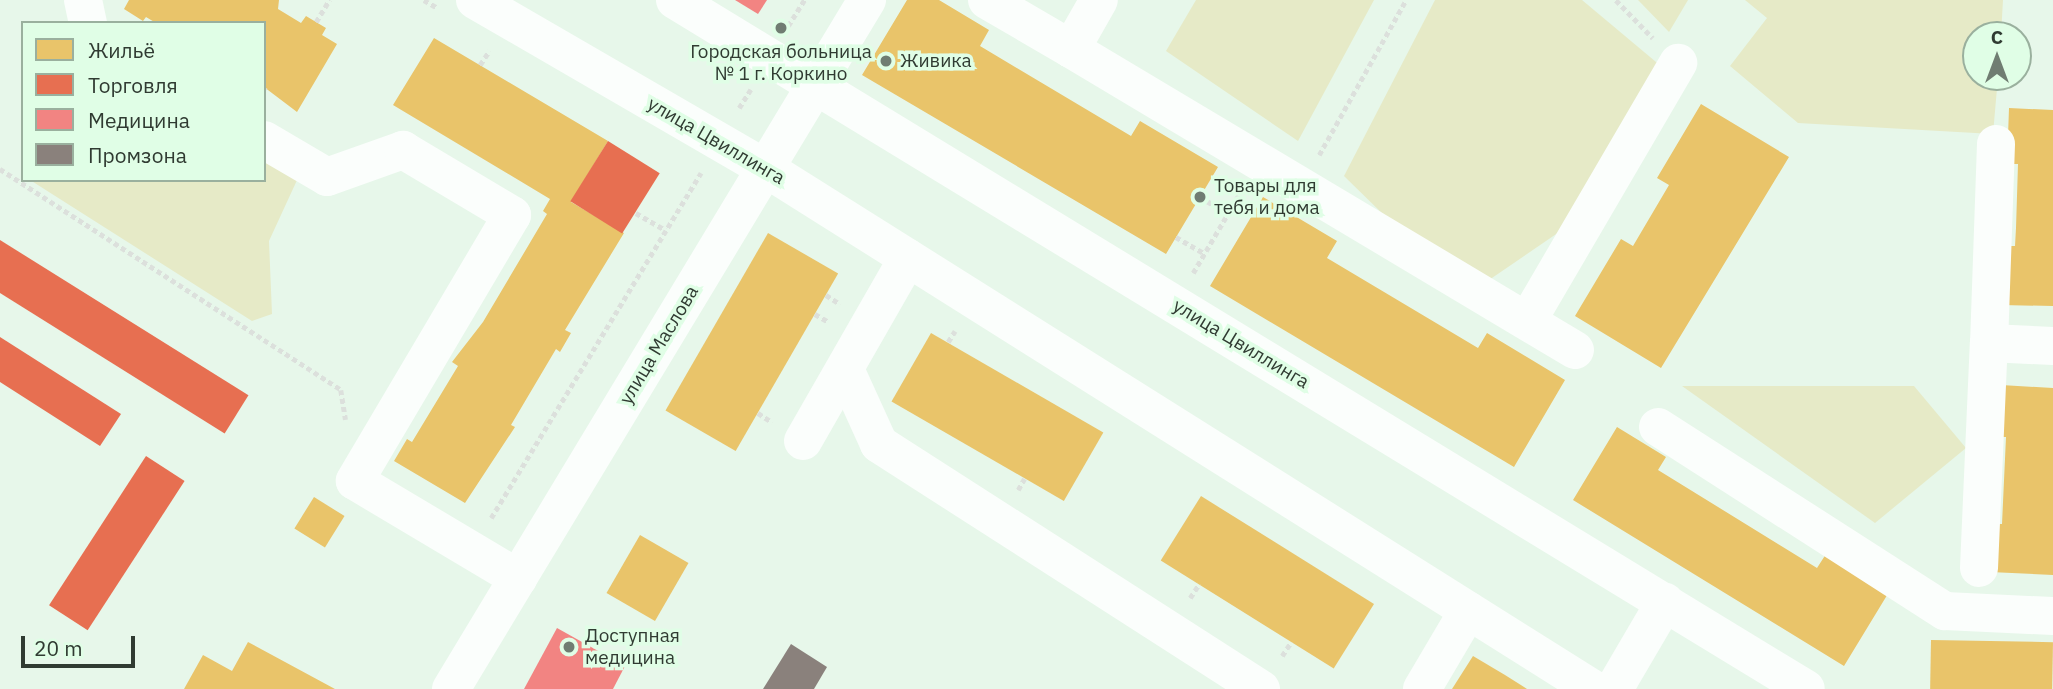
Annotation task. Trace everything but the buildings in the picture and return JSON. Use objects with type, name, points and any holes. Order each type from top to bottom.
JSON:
[{"type":"street","points":[[83,0],[88,21]]},
{"type":"street","name":"улица Цвиллинга","points":[[675,0],[1806,689]]},
{"type":"street","name":"улица Маслова","points":[[451,689],[867,0]]},
{"type":"street","points":[[987,0],[1302,184],[1575,350]]},
{"type":"street","points":[[1071,49],[1099,0]]},
{"type":"street","name":"улица Цвиллинга","points":[[461,7],[765,168],[1593,689]]},
{"type":"street","points":[[1528,320],[1678,63]]},
{"type":"street","points":[[266,141],[327,177],[403,150],[512,215],[355,481],[518,578]]},
{"type":"street","points":[[1979,568],[1996,144]]},
{"type":"street","points":[[803,441],[908,258]]},
{"type":"street","points":[[1989,343],[2053,346]]},
{"type":"street","points":[[845,369],[879,444],[1261,689]]},
{"type":"street","points":[[1658,426],[1945,611],[2053,616]]},
{"type":"street","points":[[1614,689],[1665,603]]},
{"type":"street","points":[[1422,689],[1468,611]]},
{"type":"path","points":[[316,22],[329,0]]},
{"type":"path","points":[[424,0],[461,7]]},
{"type":"path","points":[[1302,184],[1406,0]]},
{"type":"path","points":[[1616,0],[1678,63]]},
{"type":"path","points":[[1188,281],[1259,159]]},
{"type":"path","points":[[472,550],[704,167]]},
{"type":"path","points":[[0,169],[341,390],[355,481]]},
{"type":"path","points":[[1200,197],[1228,213]]},
{"type":"path","points":[[636,213],[666,230]]},
{"type":"path","points":[[1176,237],[1205,253]]},
{"type":"green space","points":[[1196,0],[1374,0],[1298,141],[1166,51]]},
{"type":"green space","points":[[1435,0],[1582,0],[1662,67],[1565,228],[1489,280],[1389,220],[1344,176]]},
{"type":"green space","points":[[1638,0],[1688,0],[1669,32]]},
{"type":"green space","points":[[1745,0],[2003,0],[2002,21],[1962,21],[1962,91],[1997,91],[1993,134],[1798,123],[1730,66],[1767,18]]},
{"type":"green space","points":[[266,159],[298,178],[269,241],[272,314],[252,321],[33,182],[266,182]]},
{"type":"green space","points":[[1682,386],[1914,386],[1966,448],[1875,523]]},
{"type":"place","name":"Городская больница № 1 г. Коркино","points":[[781,28]]},
{"type":"place","name":"Живика","points":[[886,61]]},
{"type":"place","name":"Товары для тебя и дома","points":[[1200,197]]},
{"type":"place","name":"Доступная медицина","points":[[569,647]]}]
